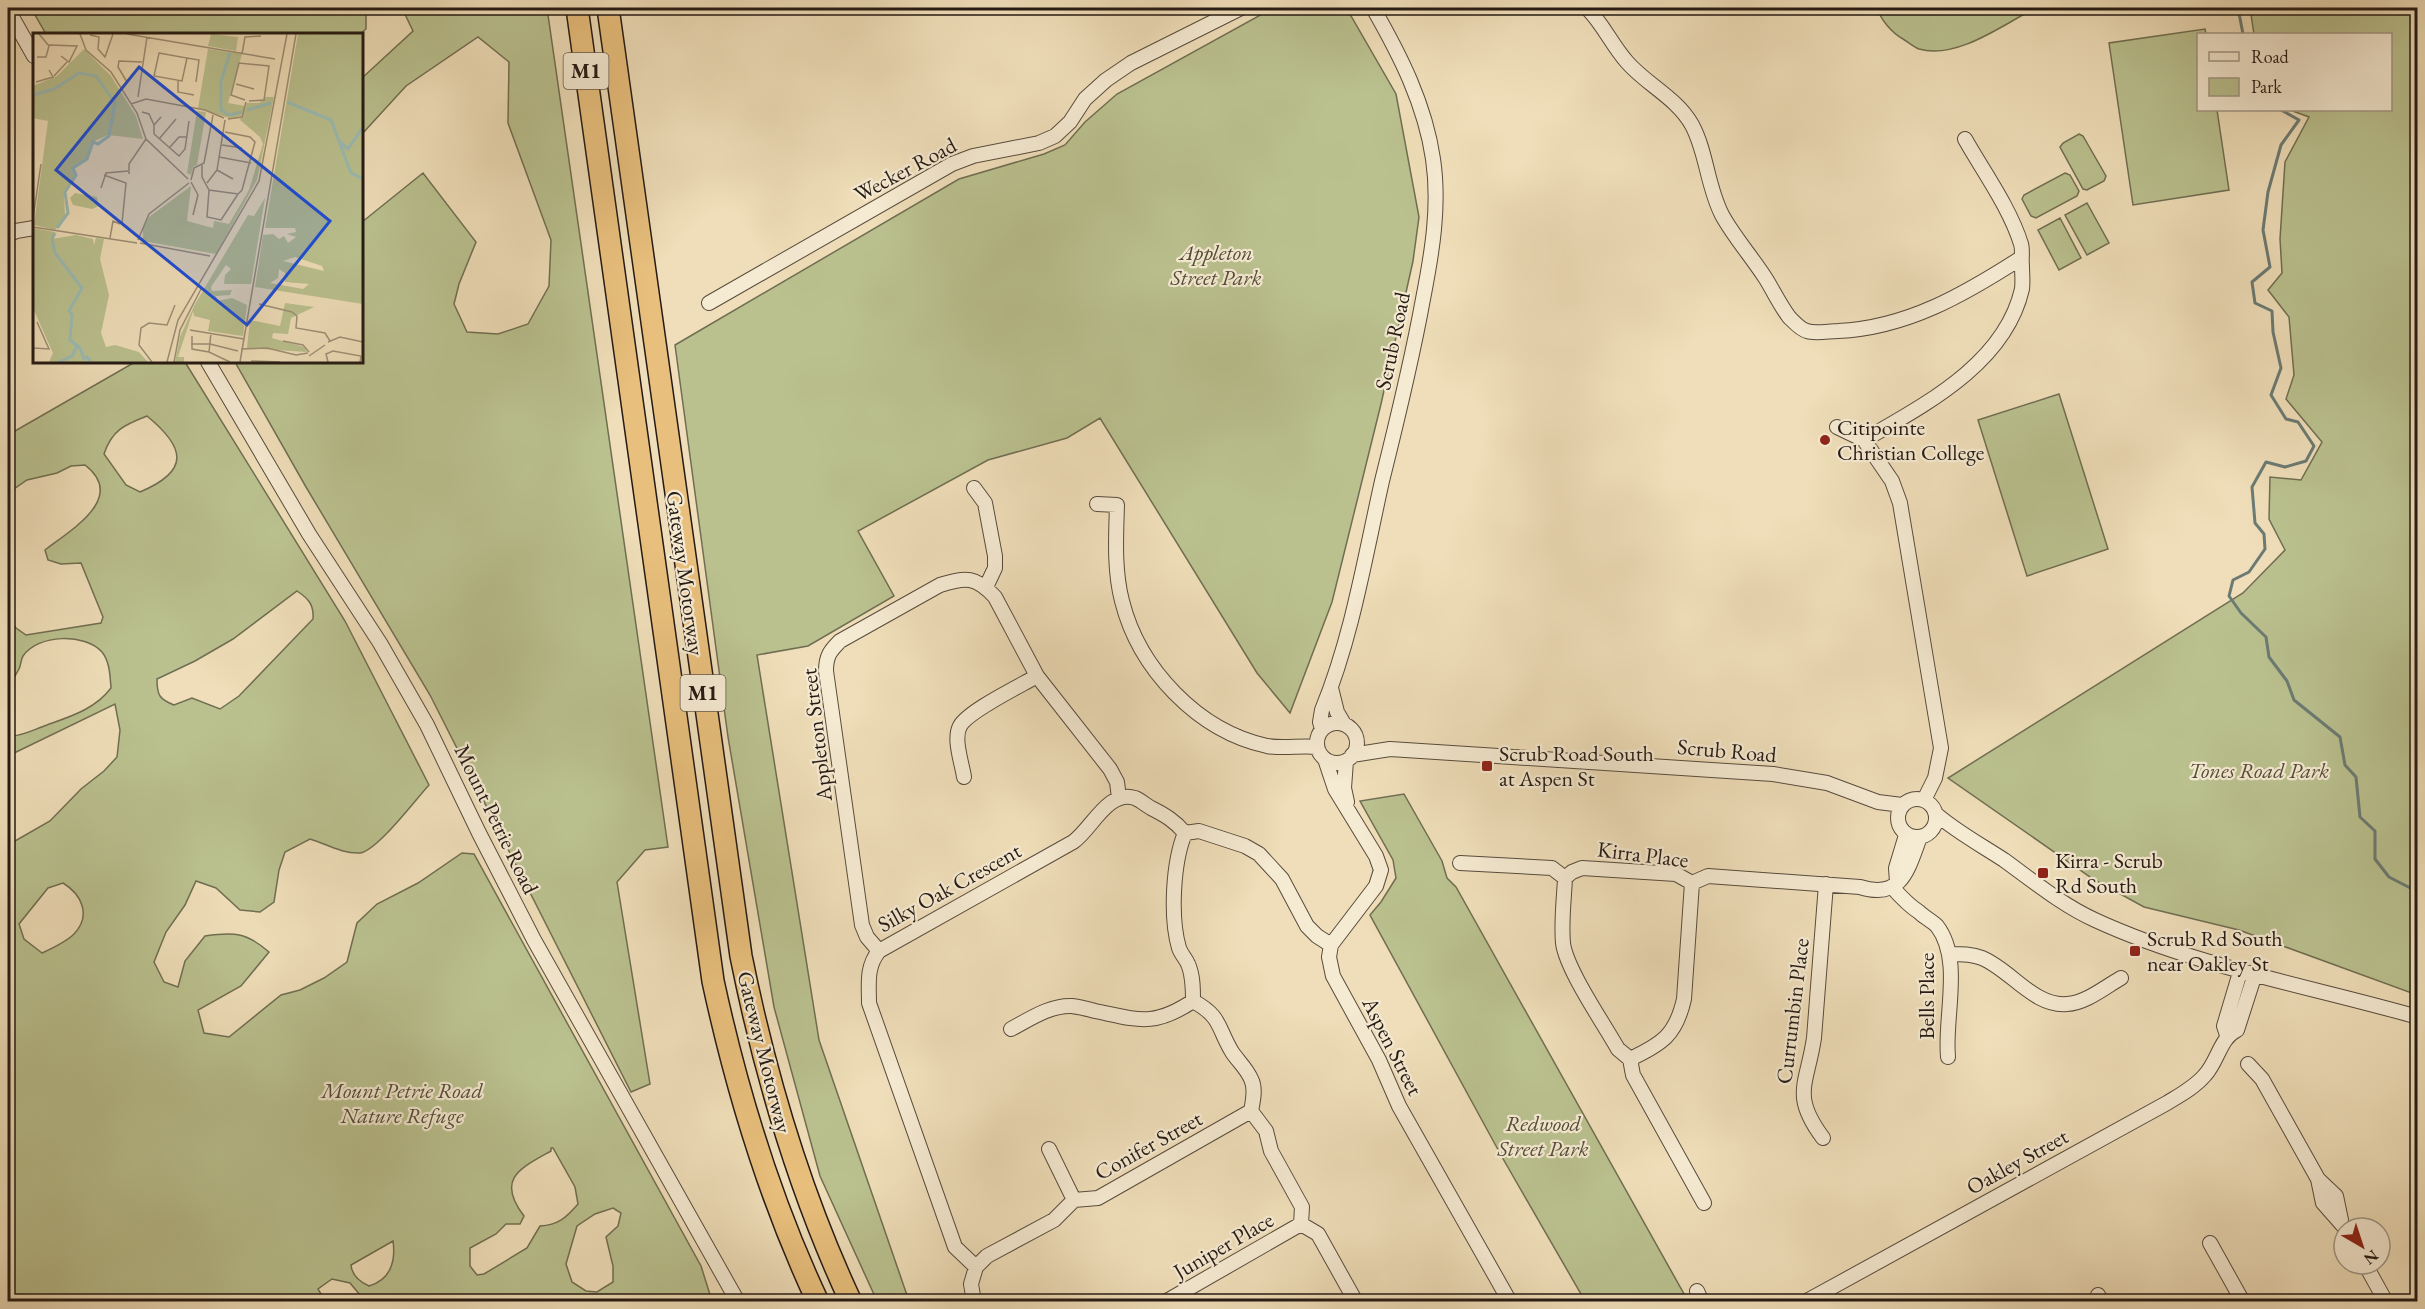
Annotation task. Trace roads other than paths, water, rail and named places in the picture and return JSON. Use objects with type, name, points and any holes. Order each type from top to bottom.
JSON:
[{"type":"highway","name":"Gateway Motorway","points":[[577,8],[713,981],[736,1083],[753,1137],[776,1205],[818,1302]]},
{"type":"highway","name":"Gateway Motorway","points":[[608,8],[741,956],[753,1013],[788,1140],[816,1221],[851,1302]]},
{"type":"street","name":"Wecker Road","points":[[709,303],[952,164],[973,156],[1039,143],[1055,136],[1070,122],[1085,99],[1106,80],[1131,63],[1240,8]]},
{"type":"street","name":"Scrub Road","points":[[1322,729],[1320,722],[1322,710],[1346,636],[1417,332],[1434,241],[1436,201],[1431,150],[1420,105],[1396,48],[1373,8]]},
{"type":"street","points":[[1587,8],[1596,16],[1626,62],[1643,79],[1670,98],[1690,122],[1701,143],[1712,189],[1722,215],[1766,278],[1779,304],[1791,320],[1806,331],[1865,330],[1946,304],[2021,258]]},
{"type":"street","points":[[8,10],[33,54]]},
{"type":"street","points":[[1864,440],[1938,396],[1980,359],[1999,337],[2022,288],[2022,246],[1965,139]]},
{"type":"street","points":[[8,235],[33,228]]},
{"type":"street","name":"Mount Petrie Road","points":[[209,363],[309,534],[380,643],[427,726],[534,939],[738,1302]]},
{"type":"street","points":[[1837,427],[1864,440],[1892,481],[1900,503],[1941,748],[1939,764],[1924,800]]},
{"type":"street","points":[[974,488],[985,503],[995,556],[995,568],[986,586],[995,597],[1037,676],[1110,769],[1117,782],[1119,798],[1133,798],[1175,821],[1185,833]]},
{"type":"street","points":[[1097,504],[1120,505],[1117,568],[1122,601],[1135,639],[1154,669],[1176,695],[1200,714],[1234,735],[1268,746],[1321,753],[1335,763],[1349,758]]},
{"type":"street","name":"Appleton Street","points":[[879,951],[867,937],[862,925],[855,887],[825,671],[826,660],[830,651],[840,641],[940,585],[958,580],[975,580],[986,586]]},
{"type":"street","points":[[964,777],[958,740],[959,727],[970,714],[1037,676]]},
{"type":"street","points":[[1331,688],[1337,712],[1344,724],[1356,736],[1357,746],[1349,758],[1344,788],[1349,810]]},
{"type":"street","points":[[1185,833],[1198,831],[1245,846],[1260,854],[1282,879],[1307,926],[1317,936],[1332,945],[1376,886],[1381,870],[1376,856],[1335,789],[1321,753],[1319,735],[1322,729],[1332,724],[1344,724]]},
{"type":"street","name":"Scrub Road","points":[[1356,736],[1390,749]]},
{"type":"street","name":"Scrub Road","points":[[1349,758],[1390,749],[1773,774],[1827,783],[1878,802],[1902,805]]},
{"type":"street","name":"Silky Oak Crescent","points":[[976,1267],[956,1247],[869,1003],[871,960],[879,951],[1073,842],[1082,836],[1107,806],[1119,798]]},
{"type":"street","points":[[1962,835],[1920,834],[1900,828],[1897,819],[1902,805],[1911,799],[1924,800],[1931,804],[1936,814],[1962,835],[2001,858],[2072,908],[2094,920],[2157,945],[2255,974],[2418,1017]]},
{"type":"street","name":"Scrub Road","points":[[1878,802],[1897,819]]},
{"type":"street","points":[[1895,884],[1909,870],[1920,834],[1936,814]]},
{"type":"street","points":[[1185,833],[1179,847],[1174,886],[1175,907],[1179,949],[1188,965],[1194,1001],[1209,1010],[1219,1022],[1232,1051],[1252,1080],[1254,1097],[1251,1111],[1266,1131],[1271,1151],[1302,1207],[1301,1224],[1318,1234],[1356,1302]]},
{"type":"street","points":[[1460,863],[1552,868],[1565,878],[1562,925],[1563,945],[1569,962],[1618,1049],[1630,1059],[1633,1075],[1704,1203]]},
{"type":"street","name":"Kirra Place","points":[[1565,878],[1582,868],[1676,874],[1692,883],[1708,876],[1860,887],[1876,892],[1895,884]]},
{"type":"street","points":[[1630,1059],[1659,1044],[1672,1032],[1679,1018],[1684,999],[1692,883]]},
{"type":"street","name":"Currumbin Place","points":[[1823,1138],[1808,1116],[1803,1096],[1815,1029],[1826,884]]},
{"type":"street","name":"Bells Place","points":[[1895,884],[1904,901],[1935,924],[1945,939],[1950,954],[1946,1038],[1948,1057]]},
{"type":"street","name":"Aspen Street","points":[[1332,945],[1329,957],[1333,976],[1378,1060],[1399,1106],[1510,1302]]},
{"type":"street","points":[[1950,954],[1968,954],[1982,958],[2041,999],[2055,1004],[2069,1005],[2082,1000],[2121,978]]},
{"type":"street","name":"Oakley Street","points":[[2227,1035],[2224,1026],[2241,969]]},
{"type":"street","name":"Oakley Street","points":[[1805,1302],[2167,1103],[2204,1077],[2215,1063],[2227,1035],[2237,1030],[2255,974]]},
{"type":"street","points":[[1011,1029],[1054,1008],[1073,1006],[1135,1019],[1159,1019],[1194,1001]]},
{"type":"street","points":[[2248,1064],[2262,1079],[2318,1179],[2324,1203],[2336,1216]]},
{"type":"street","name":"Conifer Street","points":[[976,1267],[987,1256],[1054,1220],[1074,1200],[1098,1198],[1251,1111]]},
{"type":"street","points":[[1049,1149],[1074,1200]]},
{"type":"street","name":"Juniper Place","points":[[1165,1302],[1301,1224]]},
{"type":"street","points":[[2211,1243],[2243,1302]]},
{"type":"street","points":[[974,1302],[971,1284],[976,1267]]},
{"type":"street","points":[[2372,1276],[2386,1302]]},
{"type":"waterway","points":[[2238,8],[2243,33]]},
{"type":"waterway","points":[[2283,111],[2299,120],[2281,145],[2268,192],[2263,230],[2270,267],[2252,282],[2255,303],[2272,311],[2273,332],[2281,368],[2271,395],[2286,419],[2298,422],[2314,446],[2306,461],[2285,467],[2266,462],[2252,487],[2255,523],[2264,534],[2265,549],[2249,572],[2233,580],[2229,596],[2241,613],[2266,637],[2269,657],[2287,681],[2294,700],[2340,737],[2345,765],[2356,777],[2360,817],[2375,831],[2375,859],[2389,877],[2418,892]]},
{"type":"place","name":"Citipointe Christian College","points":[[1825,440]]},
{"type":"place","name":"Scrub Road South at Aspen St","points":[[1487,766]]},
{"type":"place","name":"Kirra - Scrub Rd South","points":[[2043,873]]},
{"type":"place","name":"Scrub Rd South near Oakley St","points":[[2135,951]]},
{"type":"park label","name":"Appleton Street Park","points":[[1216,264]]},
{"type":"park label","name":"Tones Road Park","points":[[2259,770]]},
{"type":"park label","name":"Mount Petrie Road Nature Refuge","points":[[402,1102]]},
{"type":"park label","name":"Redwood Street Park","points":[[1543,1136]]}]
